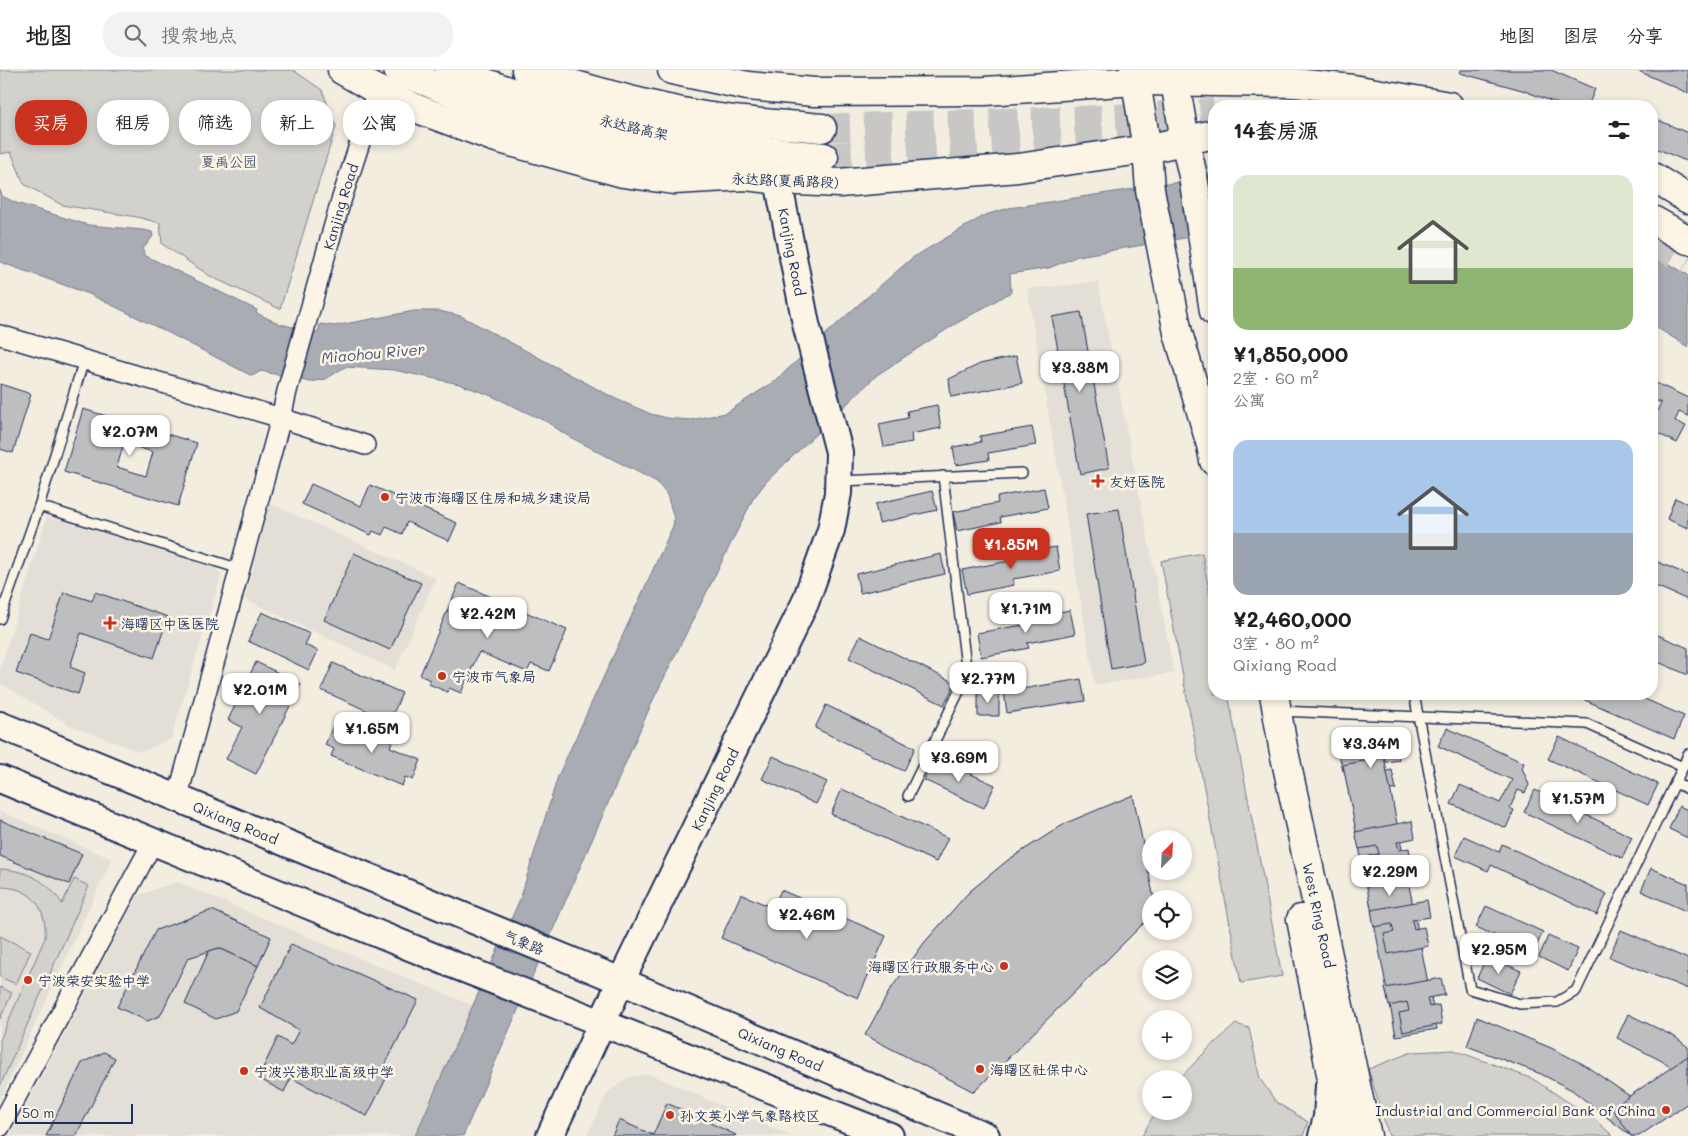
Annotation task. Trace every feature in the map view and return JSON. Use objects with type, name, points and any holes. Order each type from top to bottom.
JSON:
[{"type":"main road","name":"永达路(夏禹路段)","points":[[342,70],[376,90],[415,108],[493,137],[623,173],[674,180],[746,176],[778,180],[839,183],[1008,169],[1147,149],[1208,135]]},
{"type":"main road","points":[[398,70],[505,114],[620,150],[746,176]]},
{"type":"main road","name":"永达路高架","points":[[450,70],[563,110],[649,132],[761,151],[824,157]]},
{"type":"main road","name":"永达路高架","points":[[526,70],[620,97],[692,114],[746,122],[822,128]]},
{"type":"main road","points":[[591,70],[692,114]]},
{"type":"main road","points":[[672,70],[814,92],[976,91],[1135,76],[1174,76],[1295,83],[1312,81],[1417,100]]},
{"type":"main road","points":[[1135,76],[1147,149],[1150,190],[1178,332],[1208,436]]},
{"type":"main road","points":[[1174,76],[1193,176],[1208,273]]},
{"type":"main road","points":[[1658,180],[1688,199]]},
{"type":"main road","points":[[1658,223],[1688,240]]},
{"type":"main road","name":"West Ring Road","points":[[1270,700],[1330,1070],[1343,1136]]},
{"type":"main road","name":"West Ring Road","points":[[1270,700],[1283,747],[1367,1136]]},
{"type":"street","name":"Kanjing Road","points":[[177,799],[287,391],[340,204],[376,90]]},
{"type":"street","name":"Kanjing Road","points":[[550,1136],[621,981],[805,603],[831,530],[838,493],[839,452],[806,324],[778,180]]},
{"type":"street","points":[[0,335],[281,418],[365,445]]},
{"type":"street","name":"Qixiang Road","points":[[0,726],[472,921]]},
{"type":"street","points":[[0,779],[454,965],[890,1136]]},
{"type":"street","points":[[0,1127],[153,842]]},
{"type":"street","name":"气象路","points":[[472,921],[575,962]]},
{"type":"street","name":"Qixiang Road","points":[[575,962],[959,1131],[986,1136]]},
{"type":"street","points":[[1322,1136],[1327,1117],[1330,1070]]},
{"type":"lane","points":[[0,619],[39,506],[84,360]]},
{"type":"lane","points":[[838,481],[1022,472]]},
{"type":"lane","points":[[908,796],[967,675],[943,476]]},
{"type":"lane","points":[[39,506],[240,568]]},
{"type":"lane","points":[[1270,700],[1418,717],[1587,724],[1682,767]]},
{"type":"lane","points":[[1415,700],[1470,989],[1520,1004],[1557,1002],[1576,990],[1688,754]]},
{"type":"lane","points":[[1675,783],[1688,789]]},
{"type":"shaded area","name":"友好医院","points":[[1098,282],[1174,673],[1095,685],[1027,289]]},
{"type":"shaded area","points":[[269,503],[436,578],[395,670],[245,599]]},
{"type":"shaded area","name":"海曙区中医医院","points":[[47,516],[216,568],[221,576],[171,739],[141,752],[71,726],[0,683],[0,669]]},
{"type":"shaded area","name":"宁波荣安实验中学","points":[[0,811],[112,859],[0,1100]]},
{"type":"shaded area","name":"宁波兴港职业高级中学","points":[[177,882],[474,1006],[416,1136],[10,1136],[138,895]]},
{"type":"shaded area","name":"孙文英小学气象路校区","points":[[650,1074],[791,1136],[587,1136],[607,1093],[629,1077]]},
{"type":"green space","name":"夏禹公园","points":[[0,70],[293,70],[322,90],[326,100],[261,100],[261,145],[330,145],[280,309],[210,276],[162,244],[160,223],[137,217],[62,205],[24,184],[11,152],[0,154]]},
{"type":"green space","name":"夏禹公园","points":[[333,118],[336,126],[333,136]]},
{"type":"green space","points":[[1202,553],[1208,585],[1208,700],[1229,700],[1282,976],[1241,983],[1161,561]]},
{"type":"green space","points":[[0,869],[28,874],[36,878],[57,896],[62,904],[74,879],[89,886],[0,1086],[0,1040],[45,938],[45,927],[40,908],[29,895],[11,888],[0,887]]},
{"type":"green space","points":[[0,936],[31,951],[16,984],[0,977]]},
{"type":"green space","points":[[0,987],[12,993],[0,1019]]},
{"type":"green space","points":[[1236,1024],[1249,1028],[1260,1079],[1276,1102],[1308,1122],[1303,1136],[1142,1136],[1151,1120],[1192,1120],[1192,1070],[1188,1070]]},
{"type":"green space","points":[[1454,1050],[1533,1079],[1594,1119],[1613,1136],[1389,1136],[1368,1069],[1412,1052]]},
{"type":"water","name":"Miaohou River","points":[[1208,175],[1208,234],[1078,256],[1049,268],[1010,274],[1011,292],[952,326],[877,375],[766,482],[753,499],[653,700],[463,1136],[415,1136],[520,899],[558,776],[673,526],[674,518],[667,495],[657,482],[568,436],[547,422],[492,396],[459,384],[394,370],[345,367],[326,379],[310,382],[261,371],[252,376],[89,294],[0,262],[0,190],[2,196],[16,203],[88,225],[152,232],[153,236],[143,249],[144,255],[257,310],[256,313],[280,324],[318,333],[320,324],[334,326],[414,311],[439,311],[461,316],[616,399],[651,414],[667,418],[690,420],[726,413],[775,381],[912,258],[985,215],[1009,208],[1180,182]]},
{"type":"water","points":[[1658,257],[1688,275],[1688,347],[1658,328]]},
{"type":"building","points":[[1461,70],[1551,70],[1595,89],[1590,100],[1548,100],[1522,90],[1460,73]]},
{"type":"building","points":[[1636,70],[1688,70],[1688,93]]},
{"type":"building","points":[[1658,120],[1688,133],[1688,162],[1658,149]]},
{"type":"building","points":[[1081,312],[1109,468],[1080,474],[1052,317]]},
{"type":"building","points":[[1016,356],[1022,383],[951,397],[949,379],[980,364]]},
{"type":"building","points":[[0,384],[31,394],[13,453],[0,449]]},
{"type":"building","points":[[1658,384],[1688,398],[1688,416],[1679,412],[1675,421],[1686,426],[1677,443],[1658,434],[1658,409],[1661,403],[1658,402]]},
{"type":"building","points":[[937,405],[941,428],[911,434],[912,442],[884,447],[879,424],[908,418],[907,411]]},
{"type":"building","points":[[83,409],[197,443],[178,506],[64,472]],"holes":[[[124,443],[153,452],[146,476],[117,467]]]},
{"type":"building","points":[[1032,427],[1036,445],[988,453],[989,460],[956,465],[953,447],[981,442],[980,436]]},
{"type":"building","points":[[311,484],[361,506],[370,485],[457,523],[449,541],[407,522],[402,534],[386,527],[382,535],[373,531],[371,535],[302,504]]},
{"type":"building","points":[[1044,488],[1048,508],[1000,517],[1001,522],[957,531],[953,512],[998,503],[997,497]]},
{"type":"building","points":[[932,491],[937,510],[879,523],[875,504]]},
{"type":"building","points":[[1675,498],[1688,504],[1688,528],[1667,519]]},
{"type":"building","points":[[1119,509],[1144,663],[1111,669],[1086,514]]},
{"type":"building","points":[[1056,547],[1060,571],[1013,579],[1014,585],[967,594],[962,570],[1009,561],[1008,556]]},
{"type":"building","points":[[354,553],[421,583],[390,650],[324,620]]},
{"type":"building","points":[[941,554],[945,574],[860,593],[856,574]]},
{"type":"building","points":[[1658,562],[1688,575],[1688,600],[1658,587]]},
{"type":"building","points":[[459,583],[567,630],[549,671],[531,664],[527,672],[479,652],[461,693],[449,688],[447,692],[429,684],[430,680],[420,675]]},
{"type":"building","points":[[64,592],[92,601],[95,592],[168,617],[154,658],[81,633],[70,667],[85,673],[78,694],[16,673],[30,633],[48,639]]},
{"type":"building","points":[[1070,610],[1075,634],[1027,643],[1029,648],[981,657],[977,633],[1023,625],[1022,619]]},
{"type":"building","points":[[262,612],[310,634],[305,645],[318,651],[309,670],[248,641]]},
{"type":"building","points":[[1658,635],[1688,648],[1688,675],[1658,662]]},
{"type":"building","points":[[860,636],[955,683],[944,705],[849,658]]},
{"type":"building","points":[[256,662],[301,684],[256,774],[226,759],[242,727],[228,720]]},
{"type":"building","points":[[333,663],[402,693],[390,721],[321,690]]},
{"type":"building","points":[[1081,679],[1085,701],[1007,713],[1004,692]]},
{"type":"building","points":[[978,691],[999,692],[999,716],[978,716]]},
{"type":"building","points":[[1585,700],[1647,700],[1684,716],[1674,739]]},
{"type":"building","points":[[826,705],[915,748],[904,771],[815,728]]},
{"type":"building","points":[[334,723],[366,737],[369,728],[393,739],[390,747],[421,760],[413,780],[405,777],[402,786],[331,756],[334,749],[325,745]]},
{"type":"building","points":[[1447,728],[1524,763],[1522,768],[1529,785],[1525,793],[1518,790],[1510,808],[1514,810],[1506,828],[1451,804],[1460,785],[1500,803],[1512,780],[1438,746]]},
{"type":"building","points":[[1559,737],[1658,784],[1648,805],[1548,759]]},
{"type":"building","points":[[1395,743],[1399,760],[1381,763],[1383,772],[1392,770],[1396,789],[1357,797],[1353,777],[1363,776],[1361,767],[1343,771],[1339,754]]},
{"type":"building","points":[[773,756],[827,782],[816,804],[762,779]]},
{"type":"building","points":[[934,757],[995,785],[984,808],[924,780]]},
{"type":"building","points":[[1384,757],[1437,1029],[1396,1036],[1343,765]]},
{"type":"building","points":[[842,789],[948,838],[936,862],[831,814]]},
{"type":"building","points":[[1535,790],[1632,837],[1622,858],[1524,812]]},
{"type":"building","name":"海曙区行政服务中心","points":[[1133,795],[1142,840],[1142,880],[1150,880],[1152,890],[1142,890],[1142,925],[974,1092],[865,1035],[890,990],[924,943],[969,892],[1008,860],[1066,823]]},
{"type":"building","points":[[1679,806],[1688,810],[1688,838],[1669,829]]},
{"type":"building","points":[[0,820],[82,854],[69,884],[0,856]]},
{"type":"building","points":[[1412,821],[1415,838],[1397,842],[1399,850],[1409,848],[1412,868],[1373,875],[1369,856],[1379,854],[1377,846],[1359,849],[1355,832]]},
{"type":"building","points":[[1464,836],[1499,852],[1502,844],[1607,894],[1597,915],[1491,865],[1488,871],[1455,856]]},
{"type":"building","points":[[1651,868],[1688,884],[1688,912],[1641,891]]},
{"type":"building","points":[[781,890],[886,936],[858,998],[721,938],[741,894],[773,908]]},
{"type":"building","points":[[1427,900],[1430,917],[1412,920],[1414,929],[1424,927],[1428,946],[1388,954],[1384,934],[1394,932],[1392,924],[1374,927],[1371,910]]},
{"type":"building","points":[[1486,906],[1543,932],[1533,953],[1476,927]]},
{"type":"building","points":[[212,910],[271,937],[258,966],[219,948],[188,958],[160,1016],[147,1021],[117,1007],[156,930]]},
{"type":"building","points":[[1621,930],[1688,959],[1688,989],[1609,957]]},
{"type":"building","points":[[1548,936],[1578,949],[1568,971],[1539,957]]},
{"type":"building","points":[[291,944],[418,1000],[384,1067],[390,1071],[367,1116],[291,1078],[284,1092],[258,1078],[278,1037],[291,1045],[299,1030],[260,1008]]},
{"type":"building","points":[[219,948],[258,966],[236,1011],[216,1019],[185,1004],[209,951]]},
{"type":"building","points":[[1487,956],[1521,971],[1510,994],[1477,978]]},
{"type":"building","points":[[1441,978],[1445,995],[1427,998],[1429,1007],[1439,1005],[1442,1024],[1403,1032],[1399,1013],[1409,1011],[1407,1002],[1389,1006],[1385,988]]},
{"type":"building","points":[[1628,1014],[1675,1037],[1688,1047],[1688,1082],[1662,1061],[1617,1038]]},
{"type":"building","points":[[1477,1017],[1551,1048],[1583,1064],[1653,1112],[1636,1136],[1631,1136],[1572,1090],[1541,1074],[1467,1046]]},
{"type":"building","points":[[104,1052],[115,1058],[76,1136],[46,1136],[82,1063]]},
{"type":"building","points":[[1688,1056],[1688,1103],[1639,1136],[1631,1136],[1612,1108]]},
{"type":"building","points":[[667,1103],[736,1135],[612,1136],[619,1120],[653,1135]]},
{"type":"tunnel","points":[[822,128],[1101,119],[1208,112]]},
{"type":"tunnel","points":[[824,157],[1169,135]]},
{"type":"tunnel","points":[[1658,244],[1688,262]]},
{"type":"place","name":"友好医院","points":[[1098,481]]},
{"type":"place","name":"宁波市海曙区住房和城乡建设局","points":[[385,497]]},
{"type":"place","name":"海曙区中医医院","points":[[110,623]]},
{"type":"place","name":"宁波市气象局","points":[[442,676]]},
{"type":"place","name":"海曙区行政服务中心","points":[[1004,966]]},
{"type":"place","name":"宁波荣安实验中学","points":[[28,980]]},
{"type":"place","name":"海曙区社保中心","points":[[980,1069]]},
{"type":"place","name":"宁波兴港职业高级中学","points":[[244,1071]]},
{"type":"place","name":"Industrial and Commercial Bank of China","points":[[1666,1110]]},
{"type":"place","name":"孙文英小学气象路校区","points":[[670,1115]]}]
